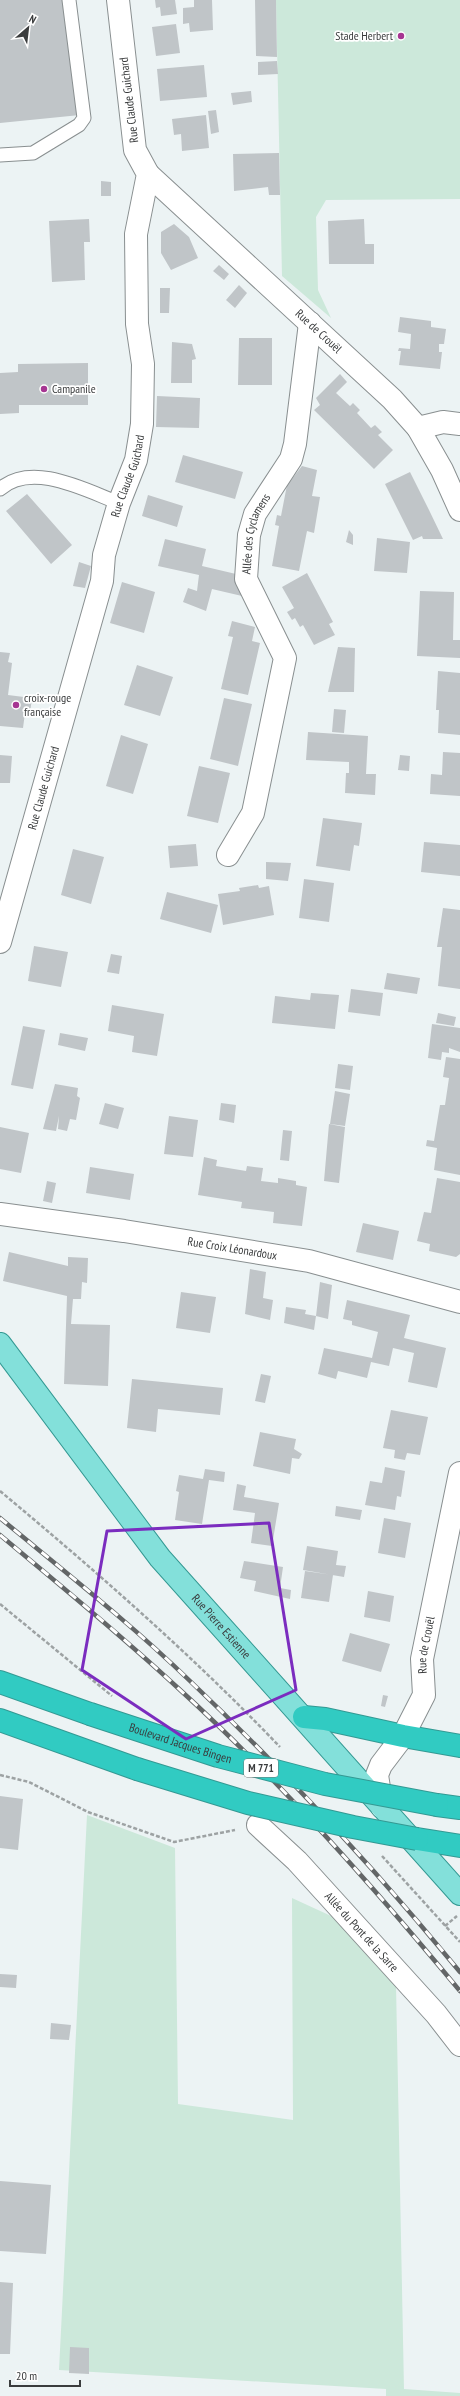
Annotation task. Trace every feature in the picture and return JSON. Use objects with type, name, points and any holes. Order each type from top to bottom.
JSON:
[{"type":"highway","name":"Boulevard Jacques Bingen","points":[[0,1682],[90,1714],[218,1756],[325,1784],[460,1808]]},
{"type":"highway","points":[[304,1717],[325,1719],[403,1736],[460,1746]]},
{"type":"highway","points":[[0,1720],[137,1769],[263,1806],[353,1828],[460,1846]]},
{"type":"main road","name":"Rue Pierre Estienne","points":[[0,1344],[160,1558],[304,1717],[460,1894]]},
{"type":"street","name":"Rue Claude Guichard","points":[[0,942],[102,581],[104,555],[119,503],[136,460],[142,424],[143,364],[137,324],[136,234],[148,174],[134,150],[118,0]]},
{"type":"street","name":"Rue de Crouël","points":[[148,174],[392,399],[418,428],[442,470],[460,510]]},
{"type":"street","name":"Allée des Cyclamens","points":[[228,855],[253,813],[285,658],[246,579],[249,535],[255,514],[291,459],[295,444],[310,323]]},
{"type":"street","points":[[418,428],[443,422],[460,424]]},
{"type":"street","name":"Rue Croix Léonardoux","points":[[0,1214],[124,1231],[302,1260],[347,1270],[460,1302]]},
{"type":"street","name":"Rue de Crouël","points":[[382,1807],[377,1775],[381,1766],[403,1736],[424,1695],[422,1659],[453,1543],[460,1473]]},
{"type":"street","name":"Allée du Pont de la Sarre","points":[[258,1825],[297,1861],[436,2014],[460,2045]]},
{"type":"lane","points":[[0,155],[33,153],[80,125],[84,118],[69,0]]},
{"type":"lane","points":[[0,489],[29,476],[52,480],[119,503]]},
{"type":"path","points":[[0,1491],[80,1558],[182,1651],[282,1749]]},
{"type":"path","points":[[0,1775],[29,1782],[88,1812],[174,1842],[258,1825]]},
{"type":"path","points":[[376,1851],[460,1942]]},
{"type":"path","points":[[445,1926],[460,1913]]},
{"type":"highlighted area","points":[[269,1523],[296,1690],[186,1739],[82,1670],[107,1531]]},
{"type":"green space","points":[[276,0],[460,0],[460,199],[326,200],[316,217],[318,290],[331,318],[282,276]]},
{"type":"green space","points":[[87,1815],[175,1848],[178,2104],[293,2120],[292,1898],[342,1921],[396,1985],[404,2389],[460,2393],[460,2396],[386,2396],[386,2389],[59,2370]]},
{"type":"building","points":[[0,0],[65,0],[80,115],[0,123]]},
{"type":"building","points":[[155,0],[175,0],[177,14],[161,16],[160,7],[156,8]]},
{"type":"building","points":[[194,0],[212,0],[213,30],[190,32],[189,23],[183,24],[183,8],[194,7]]},
{"type":"building","points":[[255,0],[276,0],[277,57],[256,56]]},
{"type":"building","points":[[176,24],[180,53],[156,56],[152,27]]},
{"type":"building","points":[[277,61],[278,74],[258,75],[258,62]]},
{"type":"building","points":[[204,65],[207,97],[160,101],[157,69]]},
{"type":"building","points":[[251,91],[252,102],[233,105],[231,93]]},
{"type":"building","points":[[216,110],[219,132],[211,134],[208,111]]},
{"type":"building","points":[[206,115],[209,148],[182,151],[181,134],[174,135],[172,119]]},
{"type":"building","points":[[279,153],[280,195],[269,195],[268,187],[234,191],[233,154]]},
{"type":"building","points":[[101,181],[111,182],[111,196],[101,196]]},
{"type":"building","points":[[89,219],[90,242],[84,242],[85,280],[52,282],[49,221]]},
{"type":"building","points":[[364,219],[365,244],[374,244],[374,264],[329,264],[328,221]]},
{"type":"building","points":[[174,224],[189,237],[198,258],[171,270],[161,253],[161,232]]},
{"type":"building","points":[[219,265],[229,274],[224,280],[213,271]]},
{"type":"building","points":[[239,285],[247,293],[235,308],[226,300]]},
{"type":"building","points":[[160,288],[170,288],[169,313],[160,313]]},
{"type":"building","points":[[400,317],[431,321],[431,327],[446,329],[444,344],[439,344],[439,352],[442,352],[440,369],[399,365],[401,351],[398,351],[399,348],[410,349],[411,334],[398,332]]},
{"type":"building","points":[[239,338],[272,338],[272,385],[238,385]]},
{"type":"building","points":[[172,342],[192,344],[196,359],[192,360],[192,383],[171,383]]},
{"type":"building","name":"Campanile","points":[[88,363],[88,405],[19,405],[19,413],[0,414],[0,373],[18,372],[18,364]]},
{"type":"building","points":[[340,374],[347,382],[336,393],[350,406],[353,403],[360,410],[357,413],[371,428],[375,425],[382,432],[378,435],[393,450],[374,469],[314,410],[320,405],[316,398]]},
{"type":"building","points":[[157,396],[200,398],[199,428],[156,427]]},
{"type":"building","points":[[183,455],[243,472],[235,499],[175,482]]},
{"type":"building","points":[[302,466],[317,470],[312,496],[320,497],[314,533],[307,531],[299,571],[272,566],[279,526],[275,525],[277,515],[281,516],[287,485]]},
{"type":"building","points":[[410,472],[443,539],[423,539],[422,536],[413,540],[385,484]]},
{"type":"building","points":[[27,494],[72,545],[51,564],[6,511]]},
{"type":"building","points":[[148,495],[183,506],[177,527],[142,516]]},
{"type":"building","points":[[349,530],[353,535],[353,545],[346,542]]},
{"type":"building","points":[[377,538],[410,542],[407,573],[374,571]]},
{"type":"building","points":[[165,539],[206,549],[202,566],[236,574],[242,596],[212,589],[206,611],[183,602],[188,588],[197,591],[199,575],[158,566]]},
{"type":"building","points":[[79,562],[91,566],[85,588],[73,586]]},
{"type":"building","points":[[307,573],[333,622],[329,624],[335,635],[314,645],[303,625],[300,627],[295,618],[292,620],[287,612],[294,608],[282,587]]},
{"type":"building","points":[[122,582],[155,592],[144,633],[110,623]]},
{"type":"building","points":[[420,591],[454,592],[453,640],[460,640],[460,658],[417,656]]},
{"type":"building","points":[[232,621],[255,627],[252,641],[260,643],[248,695],[221,689],[233,637],[228,636]]},
{"type":"building","points":[[338,647],[355,648],[354,692],[328,692]]},
{"type":"building","name":"croix-rouge française","points":[[0,652],[10,653],[8,662],[12,663],[8,695],[32,698],[30,713],[25,713],[23,728],[0,726]]},
{"type":"building","points":[[137,665],[173,677],[160,716],[124,705]]},
{"type":"building","points":[[438,671],[460,673],[460,735],[438,733],[439,710],[436,710]]},
{"type":"building","points":[[224,698],[252,704],[238,766],[210,759]]},
{"type":"building","points":[[334,709],[346,710],[344,733],[332,732]]},
{"type":"building","points":[[308,732],[368,736],[366,774],[376,774],[375,795],[345,793],[346,773],[349,773],[349,762],[306,760]]},
{"type":"building","points":[[121,735],[148,744],[133,794],[106,786]]},
{"type":"building","points":[[443,752],[460,753],[460,796],[430,794],[431,774],[442,775]]},
{"type":"building","points":[[0,755],[12,756],[10,783],[0,783]]},
{"type":"building","points":[[400,755],[410,756],[409,771],[398,770]]},
{"type":"building","points":[[199,766],[230,773],[218,823],[187,816]]},
{"type":"building","points":[[323,818],[362,823],[359,846],[354,845],[350,871],[316,866]]},
{"type":"building","points":[[424,842],[460,845],[460,876],[421,872]]},
{"type":"building","points":[[196,844],[198,866],[170,868],[168,846]]},
{"type":"building","points":[[73,849],[104,857],[91,904],[61,895]]},
{"type":"building","points":[[266,862],[291,863],[288,881],[266,879]]},
{"type":"building","points":[[304,879],[334,883],[329,922],[299,918]]},
{"type":"building","points":[[258,885],[259,888],[269,886],[274,915],[223,925],[218,894],[240,891],[239,888]]},
{"type":"building","points":[[167,892],[218,905],[211,933],[160,919]]},
{"type":"building","points":[[443,908],[460,910],[460,989],[438,986],[442,947],[437,947]]},
{"type":"building","points":[[34,946],[68,952],[61,987],[28,981]]},
{"type":"building","points":[[111,954],[122,956],[119,974],[107,972]]},
{"type":"building","points":[[387,973],[420,978],[417,994],[384,989]]},
{"type":"building","points":[[351,989],[383,993],[380,1016],[348,1012]]},
{"type":"building","points":[[311,993],[339,995],[335,1029],[272,1023],[275,996],[310,1000]]},
{"type":"building","points":[[112,1005],[164,1014],[157,1056],[132,1052],[134,1036],[108,1031]]},
{"type":"building","points":[[438,1013],[456,1017],[454,1026],[436,1023]]},
{"type":"building","points":[[432,1024],[460,1028],[460,1052],[449,1048],[449,1053],[442,1052],[441,1060],[428,1058]]},
{"type":"building","points":[[23,1026],[45,1030],[33,1089],[11,1085]]},
{"type":"building","points":[[60,1033],[88,1038],[85,1051],[58,1045]]},
{"type":"building","points":[[446,1057],[460,1059],[460,1175],[434,1170],[437,1148],[426,1146],[427,1140],[434,1141],[440,1105],[445,1105],[449,1078],[443,1077]]},
{"type":"building","points":[[338,1064],[353,1066],[350,1090],[335,1088]]},
{"type":"building","points":[[55,1084],[78,1088],[77,1096],[80,1098],[76,1120],[70,1119],[67,1131],[58,1129],[59,1116],[56,1131],[43,1129]]},
{"type":"building","points":[[335,1091],[350,1094],[345,1126],[330,1124]]},
{"type":"building","points":[[105,1103],[124,1108],[118,1129],[99,1124]]},
{"type":"building","points":[[221,1103],[236,1105],[234,1123],[219,1120]]},
{"type":"building","points":[[169,1116],[198,1120],[193,1157],[164,1154]]},
{"type":"building","points":[[329,1124],[345,1127],[339,1183],[324,1181]]},
{"type":"building","points":[[0,1127],[29,1133],[21,1173],[0,1169]]},
{"type":"building","points":[[283,1130],[292,1131],[289,1161],[280,1160]]},
{"type":"building","points":[[204,1157],[217,1160],[216,1166],[246,1171],[247,1166],[263,1168],[261,1181],[278,1183],[278,1178],[296,1181],[296,1185],[307,1187],[302,1226],[273,1223],[274,1212],[241,1208],[242,1202],[198,1195]]},
{"type":"building","points":[[90,1167],[134,1174],[130,1200],[86,1193]]},
{"type":"building","points":[[437,1178],[460,1182],[460,1254],[456,1257],[429,1251],[430,1244],[417,1241],[424,1212],[431,1213]]},
{"type":"building","points":[[47,1181],[56,1183],[52,1203],[43,1201]]},
{"type":"building","points":[[363,1223],[399,1231],[393,1260],[356,1252]]},
{"type":"building","points":[[9,1252],[68,1266],[68,1257],[88,1258],[87,1283],[82,1282],[81,1299],[73,1299],[71,1324],[110,1325],[108,1386],[64,1384],[67,1296],[3,1281]]},
{"type":"building","points":[[250,1269],[266,1272],[263,1298],[273,1300],[270,1320],[245,1314]]},
{"type":"building","points":[[320,1282],[332,1285],[328,1319],[316,1316]]},
{"type":"building","points":[[181,1292],[216,1297],[210,1333],[176,1328]]},
{"type":"building","points":[[347,1300],[410,1315],[404,1338],[446,1348],[437,1388],[408,1382],[414,1353],[393,1348],[389,1366],[371,1362],[367,1378],[338,1371],[336,1379],[318,1374],[324,1348],[372,1358],[378,1332],[352,1325],[352,1321],[343,1319]]},
{"type":"building","points":[[286,1307],[306,1310],[305,1314],[316,1316],[314,1330],[284,1323]]},
{"type":"building","points":[[261,1374],[271,1376],[265,1403],[255,1401]]},
{"type":"building","points":[[132,1379],[223,1388],[220,1415],[158,1409],[156,1432],[127,1428]]},
{"type":"building","points":[[391,1410],[428,1417],[420,1455],[407,1453],[405,1460],[394,1458],[395,1450],[383,1448]]},
{"type":"building","points":[[260,1432],[296,1439],[294,1449],[302,1454],[299,1459],[292,1458],[290,1474],[253,1466]]},
{"type":"building","points":[[385,1467],[405,1471],[401,1497],[397,1496],[395,1510],[365,1505],[370,1481],[382,1483]]},
{"type":"building","points":[[205,1469],[225,1472],[224,1482],[209,1480],[202,1524],[175,1520],[179,1492],[176,1491],[179,1475],[203,1479]]},
{"type":"building","points":[[237,1484],[246,1486],[244,1497],[279,1503],[272,1546],[251,1543],[255,1513],[233,1510]]},
{"type":"building","points":[[336,1506],[362,1510],[360,1520],[335,1516]]},
{"type":"building","points":[[384,1518],[411,1523],[405,1558],[378,1553]]},
{"type":"building","points":[[307,1546],[338,1551],[336,1565],[346,1566],[344,1577],[303,1570]]},
{"type":"building","points":[[244,1561],[283,1567],[280,1588],[291,1590],[290,1599],[254,1591],[256,1581],[240,1578]]},
{"type":"building","points":[[305,1571],[333,1575],[329,1602],[301,1598]]},
{"type":"building","points":[[368,1591],[394,1596],[390,1622],[364,1617]]},
{"type":"building","points":[[350,1633],[390,1644],[381,1672],[342,1661]]},
{"type":"building","points":[[383,1695],[388,1696],[385,1707],[381,1706]]},
{"type":"building","points":[[0,1796],[23,1799],[18,1850],[0,1848]]},
{"type":"building","points":[[0,1974],[17,1975],[16,1988],[0,1987]]},
{"type":"building","points":[[51,2023],[71,2025],[69,2040],[50,2039]]},
{"type":"building","points":[[0,2181],[51,2185],[46,2254],[0,2251]]},
{"type":"building","points":[[0,2282],[13,2283],[10,2354],[0,2354]]},
{"type":"building","points":[[70,2347],[89,2348],[89,2374],[69,2373]]},
{"type":"railway","points":[[0,1518],[144,1639],[226,1715],[330,1822],[396,1896],[460,1972]]},
{"type":"railway","points":[[0,1535],[135,1649],[216,1723],[289,1797],[359,1873],[460,1991]]},
{"type":"place","name":"Stade Herbert","points":[[401,36]]},
{"type":"place","name":"Campanile","points":[[44,389]]},
{"type":"place","name":"croix-rouge française","points":[[16,705]]}]
